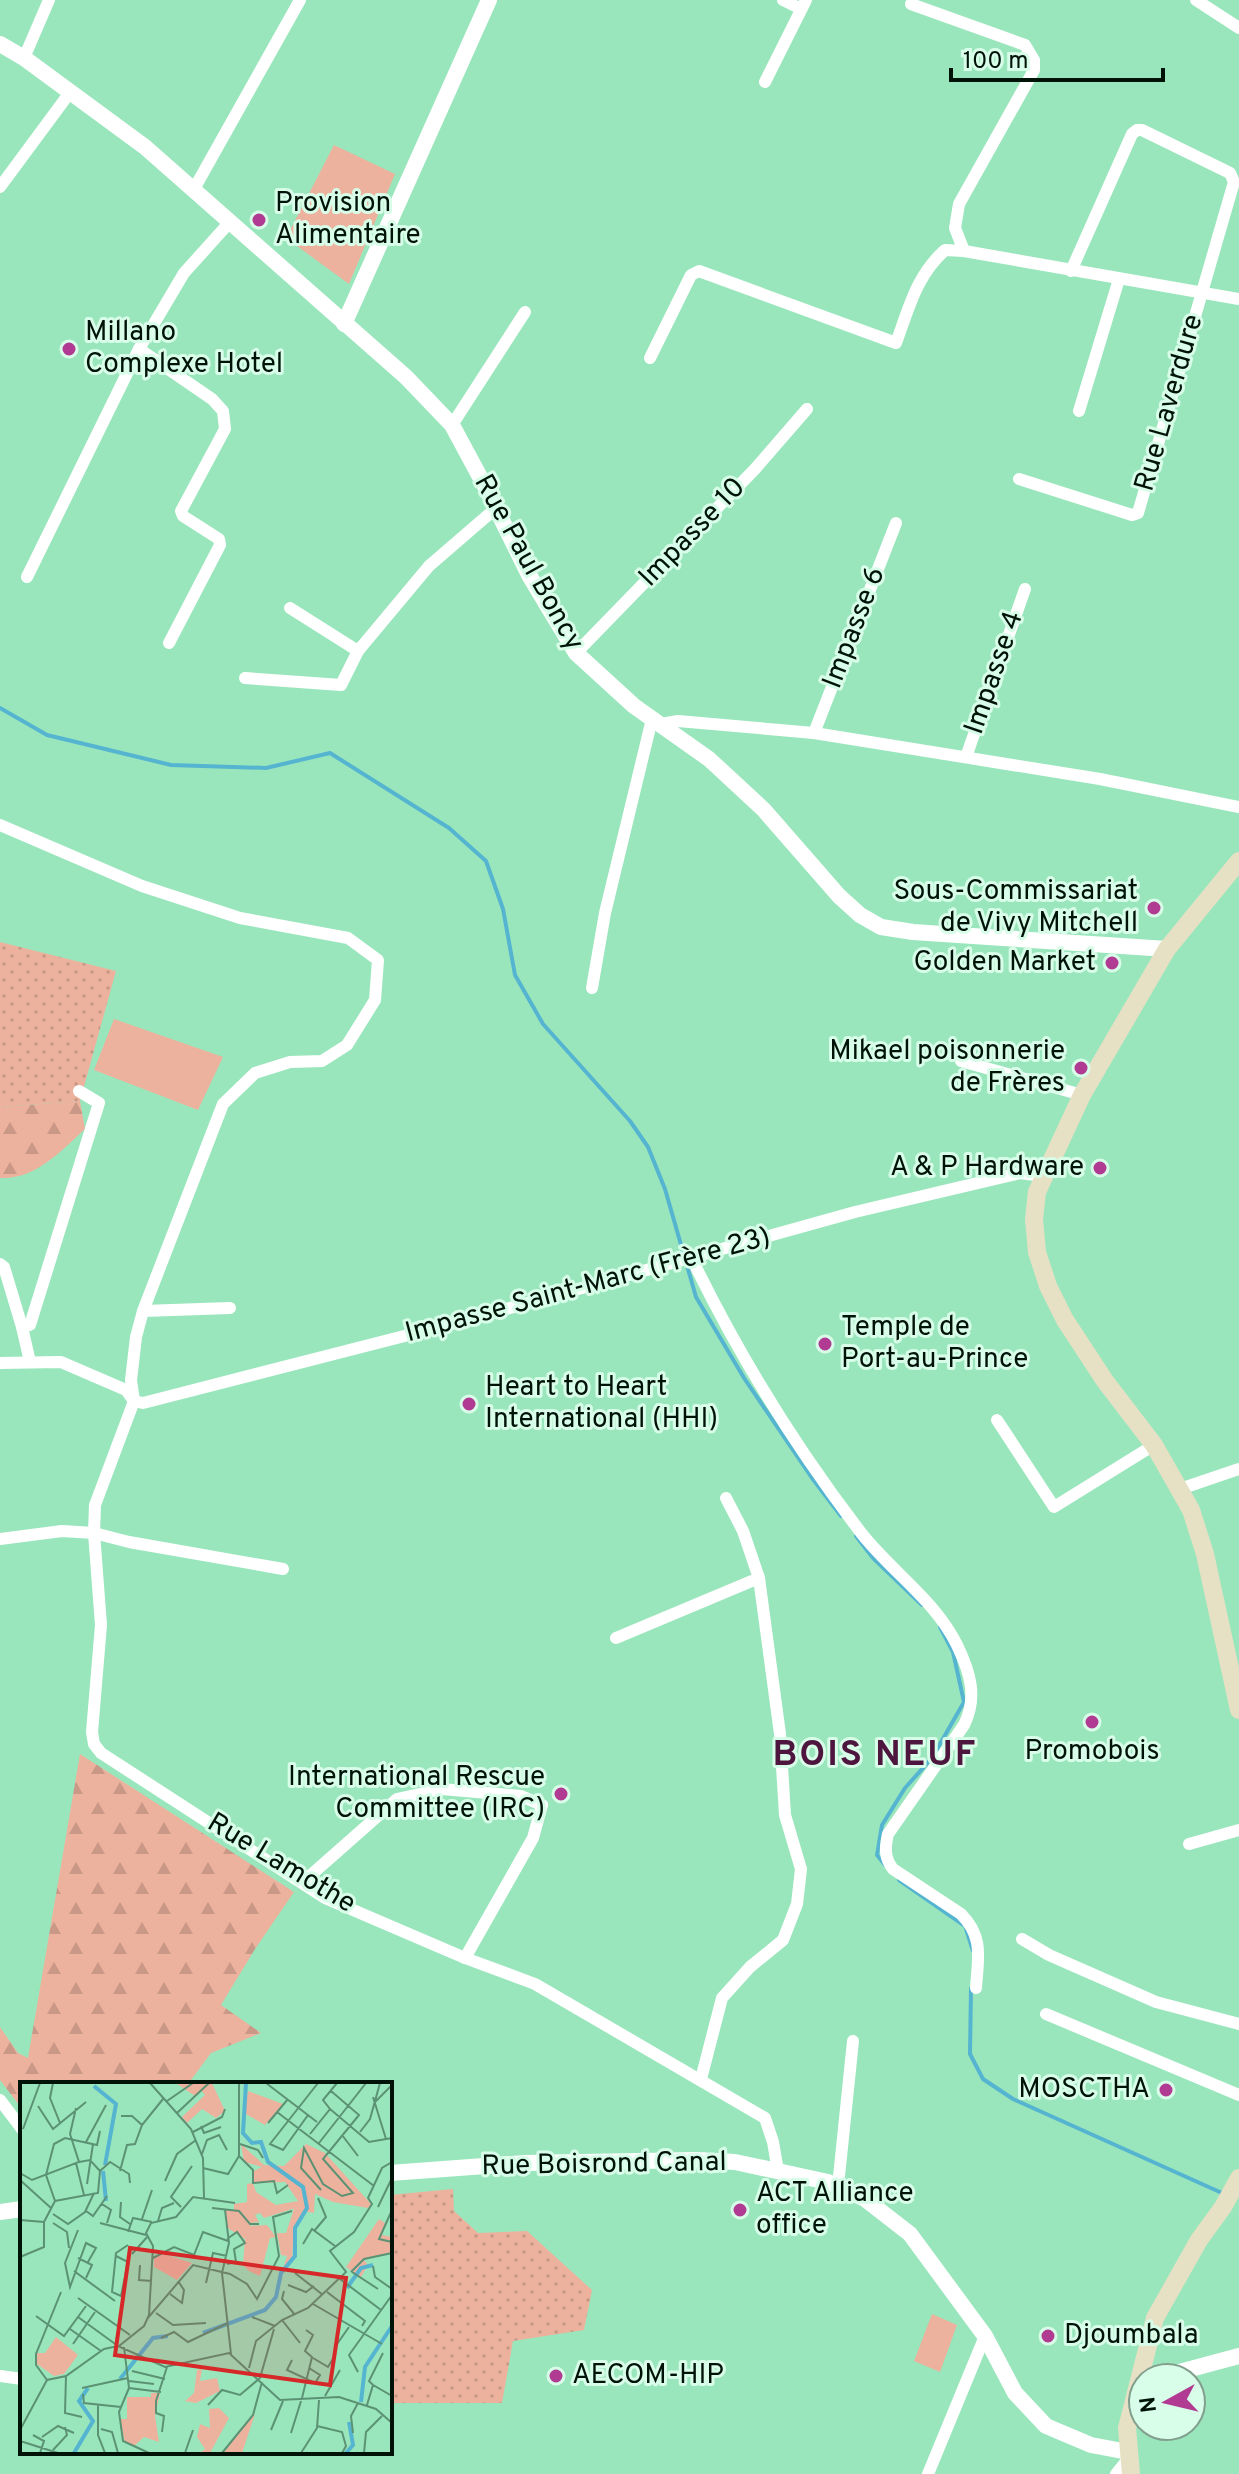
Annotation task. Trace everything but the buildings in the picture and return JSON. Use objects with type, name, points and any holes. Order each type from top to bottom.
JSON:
[{"type":"main road","points":[[1239,861],[1167,949],[1082,1095],[1043,1176],[1037,1192],[1034,1219],[1037,1252],[1048,1286],[1065,1320],[1105,1381],[1154,1445],[1191,1510],[1202,1543],[1239,1710]]},
{"type":"main road","points":[[1145,2362],[1155,2318],[1199,2240],[1237,2182]]},
{"type":"street","points":[[24,58],[49,0]]},
{"type":"street","points":[[194,189],[300,0]]},
{"type":"street","points":[[344,324],[489,0]]},
{"type":"street","points":[[765,82],[804,5],[783,0]]},
{"type":"street","points":[[1196,0],[1239,28]]},
{"type":"street","points":[[911,4],[1025,45],[1034,60],[1034,70],[959,204],[955,228],[964,251]]},
{"type":"street","name":"Rue Paul Boncy","points":[[0,44],[119,126],[406,377],[452,425],[529,575],[576,653],[634,706],[709,759],[764,810],[839,896],[860,915],[881,927],[913,932],[1167,949]]},
{"type":"street","points":[[0,187],[71,91]]},
{"type":"street","name":"Rue Laverdure","points":[[1019,479],[1132,515],[1138,513],[1234,182],[1230,173],[1137,130],[1132,134],[1071,271]]},
{"type":"street","points":[[27,577],[139,349],[184,273],[229,223]]},
{"type":"street","points":[[650,358],[691,275],[699,271],[896,343],[920,279],[945,250],[1239,299]]},
{"type":"street","points":[[1079,411],[1119,279]]},
{"type":"street","points":[[452,425],[525,312]]},
{"type":"street","points":[[139,349],[212,399],[223,411],[226,420],[225,429],[181,511],[183,516],[219,539],[220,545],[169,643]]},
{"type":"street","name":"Impasse 10","points":[[576,653],[755,469],[807,409]]},
{"type":"street","points":[[245,678],[338,686],[344,683],[358,651],[429,566],[495,509]]},
{"type":"street","name":"Impasse 6","points":[[814,733],[896,523]]},
{"type":"street","name":"Impasse 4","points":[[966,757],[1025,589]]},
{"type":"street","points":[[290,608],[358,651]]},
{"type":"street","points":[[592,988],[605,913],[656,721],[814,733],[1100,779],[1239,807]]},
{"type":"street","points":[[0,825],[142,886],[240,918],[348,938],[378,960],[375,1000],[347,1045],[322,1061],[290,1062],[255,1073],[223,1104],[143,1311],[136,1337],[131,1380],[134,1401]]},
{"type":"street","points":[[961,1061],[1082,1095]]},
{"type":"street","points":[[22,1327],[30,1325],[99,1103],[79,1091]]},
{"type":"street","name":"Impasse Saint-Marc (Frère 23)","points":[[134,1401],[143,1403],[467,1320],[855,1212],[1020,1173],[1043,1176]]},
{"type":"street","points":[[692,1259],[720,1318],[783,1423],[863,1536],[946,1624],[969,1672],[973,1694],[971,1711],[888,1834],[886,1855],[893,1869],[961,1914],[971,1924],[978,1945],[976,1988]]},
{"type":"street","points":[[0,1264],[4,1267],[30,1362]]},
{"type":"street","points":[[143,1311],[230,1308]]},
{"type":"street","points":[[0,1363],[61,1362],[126,1390],[134,1401]]},
{"type":"street","name":"Rue Lamothe","points":[[134,1401],[95,1505],[101,1625],[92,1732],[94,1744],[101,1753],[325,1898],[465,1958],[535,1984],[765,2118],[778,2171]]},
{"type":"street","points":[[997,1420],[1054,1507],[1154,1445]]},
{"type":"street","points":[[1180,1489],[1239,1469]]},
{"type":"street","points":[[701,2079],[722,1998],[750,1967],[783,1940],[797,1904],[801,1869],[785,1815],[780,1734],[759,1578],[743,1531],[726,1498]]},
{"type":"street","points":[[0,1539],[62,1531],[94,1533],[283,1569]]},
{"type":"street","points":[[616,1638],[759,1578]]},
{"type":"street","points":[[303,1882],[397,1799],[442,1789],[521,1796],[542,1805],[533,1838],[465,1958]]},
{"type":"street","points":[[1189,1844],[1239,1830]]},
{"type":"street","points":[[1022,1939],[1049,1955],[1156,2002],[1239,2024]]},
{"type":"street","points":[[1046,2014],[1239,2095]]},
{"type":"street","points":[[838,2186],[853,2041]]},
{"type":"street","points":[[0,2100],[20,2126]]},
{"type":"street","name":"Rue Boisrond Canal","points":[[392,2173],[525,2163],[697,2160],[735,2162],[828,2182],[865,2199],[910,2234],[985,2336],[1015,2393],[1046,2426],[1129,2461]]},
{"type":"street","points":[[0,2212],[20,2209]]},
{"type":"street","points":[[928,2474],[985,2336]]},
{"type":"street","points":[[1207,2365],[1239,2356]]},
{"type":"street","points":[[0,2376],[20,2379]]},
{"type":"street","points":[[1116,2474],[1129,2461]]},
{"type":"green space","points":[[334,145],[395,174],[349,284],[286,238]]},
{"type":"green space","points":[[0,942],[116,971],[80,1101],[0,1107]]},
{"type":"green space","points":[[114,1019],[223,1057],[198,1110],[94,1070]]},
{"type":"green space","points":[[80,1101],[85,1129],[57,1155],[36,1169],[0,1178],[0,1107]]},
{"type":"green space","points":[[80,1754],[294,1892],[221,2005],[261,2033],[211,2053],[189,2082],[20,2082],[20,2106],[0,2080],[0,2027],[18,2053],[28,2058]]},
{"type":"green space","points":[[453,2189],[454,2211],[478,2233],[527,2231],[592,2290],[584,2330],[513,2341],[502,2403],[392,2403],[392,2195]]},
{"type":"green space","points":[[932,2314],[957,2325],[940,2372],[914,2361]]},
{"type":"waterway","points":[[0,708],[47,735],[171,765],[266,768],[330,753],[449,828],[486,861],[503,909],[515,975],[543,1024],[630,1121],[648,1147],[665,1189],[696,1297],[744,1378],[841,1516]]},
{"type":"waterway","points":[[856,1536],[873,1558],[922,1605]]},
{"type":"waterway","points":[[885,1865],[877,1855],[882,1825],[905,1788],[932,1758],[964,1702],[953,1652],[940,1627]]},
{"type":"waterway","points":[[899,1880],[965,1926],[973,1951]]},
{"type":"waterway","points":[[971,1988],[970,2054],[983,2079],[1013,2099],[1222,2193]]},
{"type":"place","name":"Provision Alimentaire","points":[[259,220]]},
{"type":"place","name":"Millano Complexe Hotel","points":[[69,349]]},
{"type":"place","name":"Sous-Commissariat de Vivy Mitchell","points":[[1154,908]]},
{"type":"place","name":"Golden Market","points":[[1112,963]]},
{"type":"place","name":"Mikael poisonnerie de Frères","points":[[1081,1068]]},
{"type":"place","name":"A & P Hardware","points":[[1100,1168]]},
{"type":"place","name":"Temple de Port-au-Prince","points":[[825,1344]]},
{"type":"place","name":"Heart to Heart International (HHI)","points":[[469,1404]]},
{"type":"place","name":"Promobois","points":[[1092,1722]]},
{"type":"place","name":"International Rescue Committee (IRC)","points":[[561,1794]]},
{"type":"place","name":"MOSCTHA","points":[[1166,2090]]},
{"type":"place","name":"ACT Alliance office","points":[[740,2210]]},
{"type":"place","name":"Djoumbala","points":[[1048,2336]]},
{"type":"place","name":"AECOM-HIP","points":[[556,2376]]},
{"type":"district","name":"BOIS NEUF","points":[[875,1756]]}]
